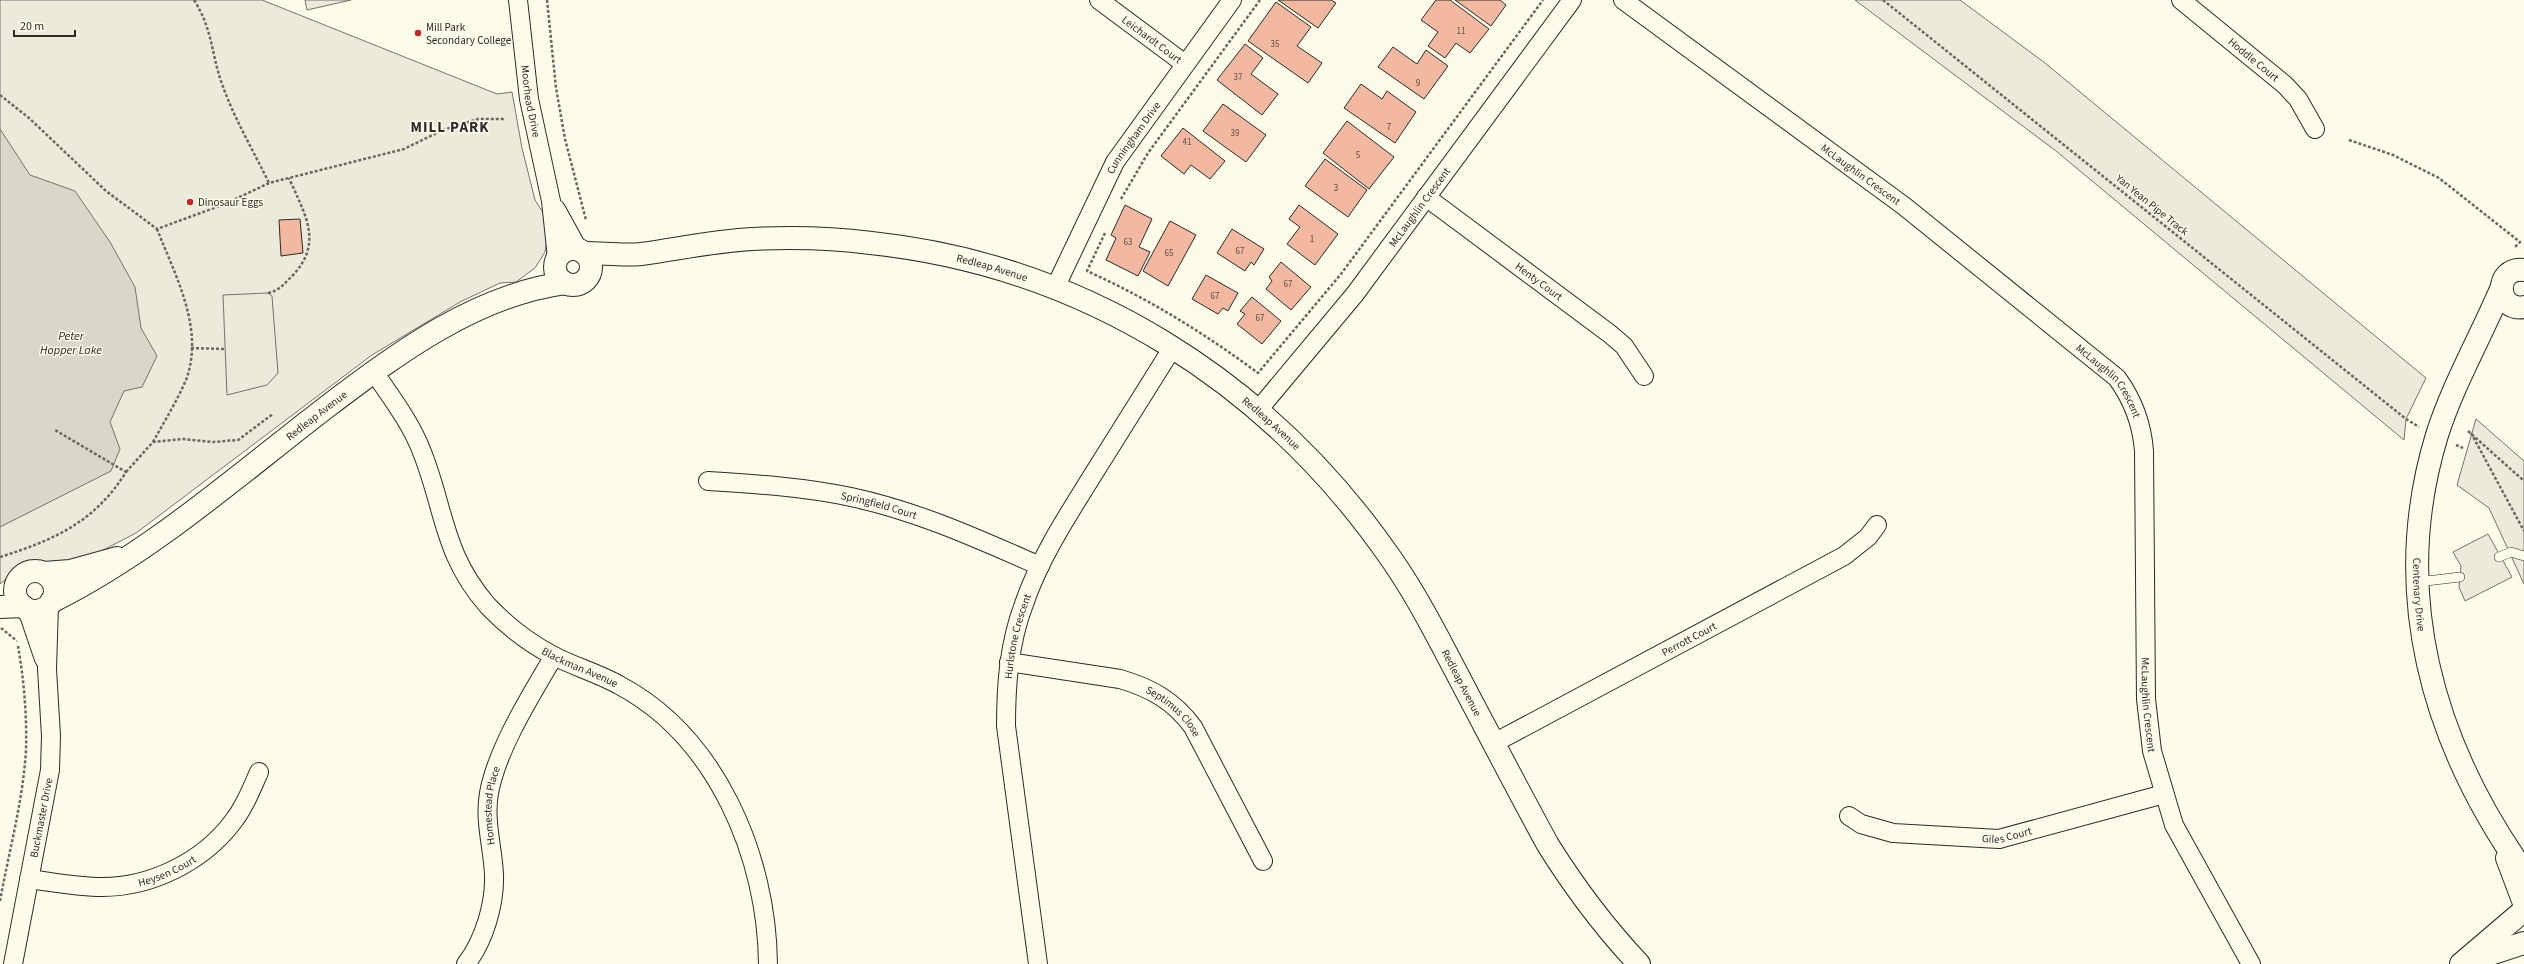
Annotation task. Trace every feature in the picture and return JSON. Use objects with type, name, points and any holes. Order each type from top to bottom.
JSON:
[{"type":"street","name":"Moorhead Drive","points":[[518,0],[531,112],[551,201],[557,258]]},
{"type":"street","name":"Leichardt Court","points":[[1099,0],[1185,64]]},
{"type":"street","name":"Cunningham Drive","points":[[1055,288],[1115,162],[1232,0]]},
{"type":"street","name":"McLaughlin Crescent","points":[[1259,409],[1342,312],[1426,196],[1572,0]]},
{"type":"street","name":"McLaughlin Crescent","points":[[1623,0],[1904,206],[2117,378],[2126,392],[2143,434],[2146,699],[2152,751],[2164,794],[2186,848],[2250,964]]},
{"type":"street","name":"Hoddle Court","points":[[2181,0],[2285,85],[2298,99],[2315,128]]},
{"type":"street","name":"Henty Court","points":[[1426,196],[1610,334],[1624,346],[1644,376]]},
{"type":"street","name":"Moorhead Drive","points":[[551,201],[581,252]]},
{"type":"street","name":"Redleap Avenue","points":[[581,252],[637,254],[752,239],[854,241],[913,248],[1001,269],[1055,288],[1106,310],[1173,347],[1259,409],[1334,484],[1394,562],[1424,611],[1568,878],[1599,919],[1639,964]]},
{"type":"street","points":[[566,250],[581,252],[582,283],[573,285],[564,283],[557,275],[557,258],[566,250]]},
{"type":"street","name":"Redleap Avenue","points":[[50,604],[92,582],[130,555],[190,512],[374,372],[437,332],[513,294],[557,258]]},
{"type":"street","name":"Centenary Drive","points":[[2521,263],[2504,278],[2501,289],[2444,417],[2432,452],[2420,517],[2417,582],[2424,649],[2440,712],[2468,780],[2500,838],[2524,872]]},
{"type":"street","name":"Redleap Avenue","points":[[513,294],[564,283]]},
{"type":"street","points":[[2501,289],[2505,300],[2519,307]]},
{"type":"street","name":"Centenary Drive","points":[[2476,346],[2519,307]]},
{"type":"street","name":"Hurlstone Crescent","points":[[1038,964],[1006,726],[1006,692],[1009,662],[1023,604],[1040,566],[1071,510],[1173,347]]},
{"type":"street","name":"Blackman Avenue","points":[[374,372],[410,427],[422,450],[443,526],[460,566],[489,606],[527,640],[554,656],[621,686],[646,703],[687,740],[705,762],[732,808],[746,843],[756,875],[764,915],[768,964]]},
{"type":"street","name":"Springfield Court","points":[[708,481],[812,490],[858,499],[931,520],[1040,566]]},
{"type":"street","name":"Perrott Court","points":[[1494,743],[1844,556],[1868,537],[1877,525]]},
{"type":"street","name":"Redleap Avenue","points":[[44,574],[70,571],[130,555]]},
{"type":"street","points":[[0,607],[25,608],[38,611],[50,604],[54,586],[44,574],[32,572],[26,574],[9,588],[25,608]]},
{"type":"street","name":"Buckmaster Drive","points":[[13,964],[50,770],[51,736],[47,669],[50,604]]},
{"type":"street","name":"Buckmaster Drive","points":[[25,608],[47,669]]},
{"type":"street","name":"Homestead Place","points":[[466,964],[479,941],[492,897],[494,876],[488,820],[489,795],[494,774],[532,693],[554,656]]},
{"type":"street","name":"Septimus Close","points":[[1009,662],[1120,679],[1138,684],[1170,702],[1193,727],[1263,861]]},
{"type":"street","name":"Heysen Court","points":[[29,879],[102,887],[128,884],[177,869],[215,842],[232,823],[245,803],[260,772]]},
{"type":"street","name":"Giles Court","points":[[1849,816],[1861,824],[1893,833],[1999,839],[2164,794]]},
{"type":"street","name":"Centenary Drive","points":[[2500,838],[2523,914]]},
{"type":"street","points":[[2461,964],[2523,914]]},
{"type":"street","points":[[2461,964],[2524,943]]},
{"type":"lane","points":[[2500,557],[2511,552],[2524,556]]},
{"type":"lane","points":[[2417,582],[2460,577]]},
{"type":"path","points":[[194,0],[210,32],[221,82],[231,107],[269,183]]},
{"type":"path","points":[[547,0],[556,88],[565,139],[588,230],[581,252]]},
{"type":"path","points":[[1119,203],[1148,153],[1260,0]]},
{"type":"path","points":[[1106,230],[1087,271],[1132,292],[1188,324],[1258,373],[1341,274],[1543,0]]},
{"type":"path","name":"Yan Yean Pipe Track","points":[[1883,0],[2411,423]]},
{"type":"path","points":[[0,95],[29,118],[106,191],[157,229],[189,312],[191,348],[186,379],[153,442],[100,504],[63,534],[30,548],[0,556]]},
{"type":"path","points":[[157,229],[225,204],[269,183],[404,149],[443,130],[478,119],[504,118]]},
{"type":"path","points":[[2349,140],[2393,155],[2439,178],[2520,242],[2521,263]]},
{"type":"path","points":[[268,293],[275,292],[296,272],[310,246],[309,225],[289,178]]},
{"type":"path","points":[[191,348],[225,349]]},
{"type":"path","points":[[153,442],[183,439],[213,442],[238,440],[273,414]]},
{"type":"path","points":[[55,430],[126,472]]},
{"type":"path","points":[[2524,481],[2469,432],[2524,531]]},
{"type":"path","points":[[0,628],[16,640],[26,720],[26,751],[19,800],[0,901]]},
{"type":"shaded area","points":[[0,0],[262,0],[497,94],[512,92],[522,148],[535,200],[544,214],[547,239],[545,252],[535,268],[516,282],[500,283],[460,302],[372,355],[136,533],[86,559],[25,565],[0,584]]},
{"type":"shaded area","points":[[305,0],[351,0],[307,10]]},
{"type":"shaded area","points":[[1855,0],[1960,0],[2045,63],[2426,378],[2406,419],[2404,440],[2056,151]]},
{"type":"shaded area","points":[[268,293],[272,296],[278,373],[267,385],[227,395],[223,295]]},
{"type":"shaded area","points":[[2476,419],[2524,461],[2524,584],[2489,508],[2457,485]]},
{"type":"shaded area","points":[[2488,534],[2512,577],[2465,601],[2459,587],[2461,566],[2453,552]]},
{"type":"water","name":"Peter Hopper Lake","points":[[0,129],[30,175],[75,191],[110,242],[135,287],[141,328],[157,356],[142,387],[124,391],[110,422],[120,449],[111,471],[0,527]]},
{"type":"building","points":[[1278,0],[1331,0],[1336,3],[1318,28]]},
{"type":"building","points":[[1436,0],[1450,0],[1489,29],[1470,53],[1456,43],[1445,58],[1428,46],[1438,32],[1421,20]]},
{"type":"building","points":[[1455,0],[1500,0],[1506,5],[1491,26]]},
{"type":"building","points":[[1276,2],[1311,27],[1297,46],[1322,63],[1308,83],[1248,41]]},
{"type":"building","points":[[1245,44],[1263,58],[1251,74],[1278,94],[1262,115],[1217,80]]},
{"type":"building","points":[[1393,47],[1417,64],[1426,50],[1448,66],[1424,99],[1378,67]]},
{"type":"building","points":[[1361,84],[1382,99],[1387,91],[1416,112],[1395,143],[1344,108]]},
{"type":"building","points":[[1223,104],[1266,135],[1246,162],[1203,131]]},
{"type":"building","points":[[1347,121],[1394,157],[1369,189],[1323,153]]},
{"type":"building","points":[[1183,128],[1225,161],[1210,179],[1191,165],[1184,174],[1161,156]]},
{"type":"building","points":[[1325,159],[1367,190],[1348,217],[1305,186]]},
{"type":"building","points":[[1125,205],[1152,219],[1139,247],[1150,252],[1138,276],[1106,260],[1116,238],[1111,235]]},
{"type":"building","points":[[1299,205],[1338,234],[1315,265],[1287,244],[1300,227],[1289,219]]},
{"type":"building","points":[[300,219],[303,253],[281,256],[279,220]]},
{"type":"building","points":[[1170,221],[1196,235],[1168,286],[1143,271]]},
{"type":"building","points":[[1232,229],[1264,249],[1254,265],[1251,262],[1245,271],[1217,253]]},
{"type":"building","points":[[1281,262],[1311,287],[1291,310],[1266,289],[1272,281],[1269,277]]},
{"type":"building","points":[[1206,275],[1238,293],[1228,311],[1223,308],[1218,314],[1192,299]]},
{"type":"building","points":[[1252,297],[1281,321],[1262,344],[1237,324],[1245,314],[1240,311]]},
{"type":"place","name":"Mill Park Secondary College","points":[[418,33]]},
{"type":"place","name":"Dinosaur Eggs","points":[[190,202]]},
{"type":"district","name":"MILL PARK","points":[[450,127]]}]
